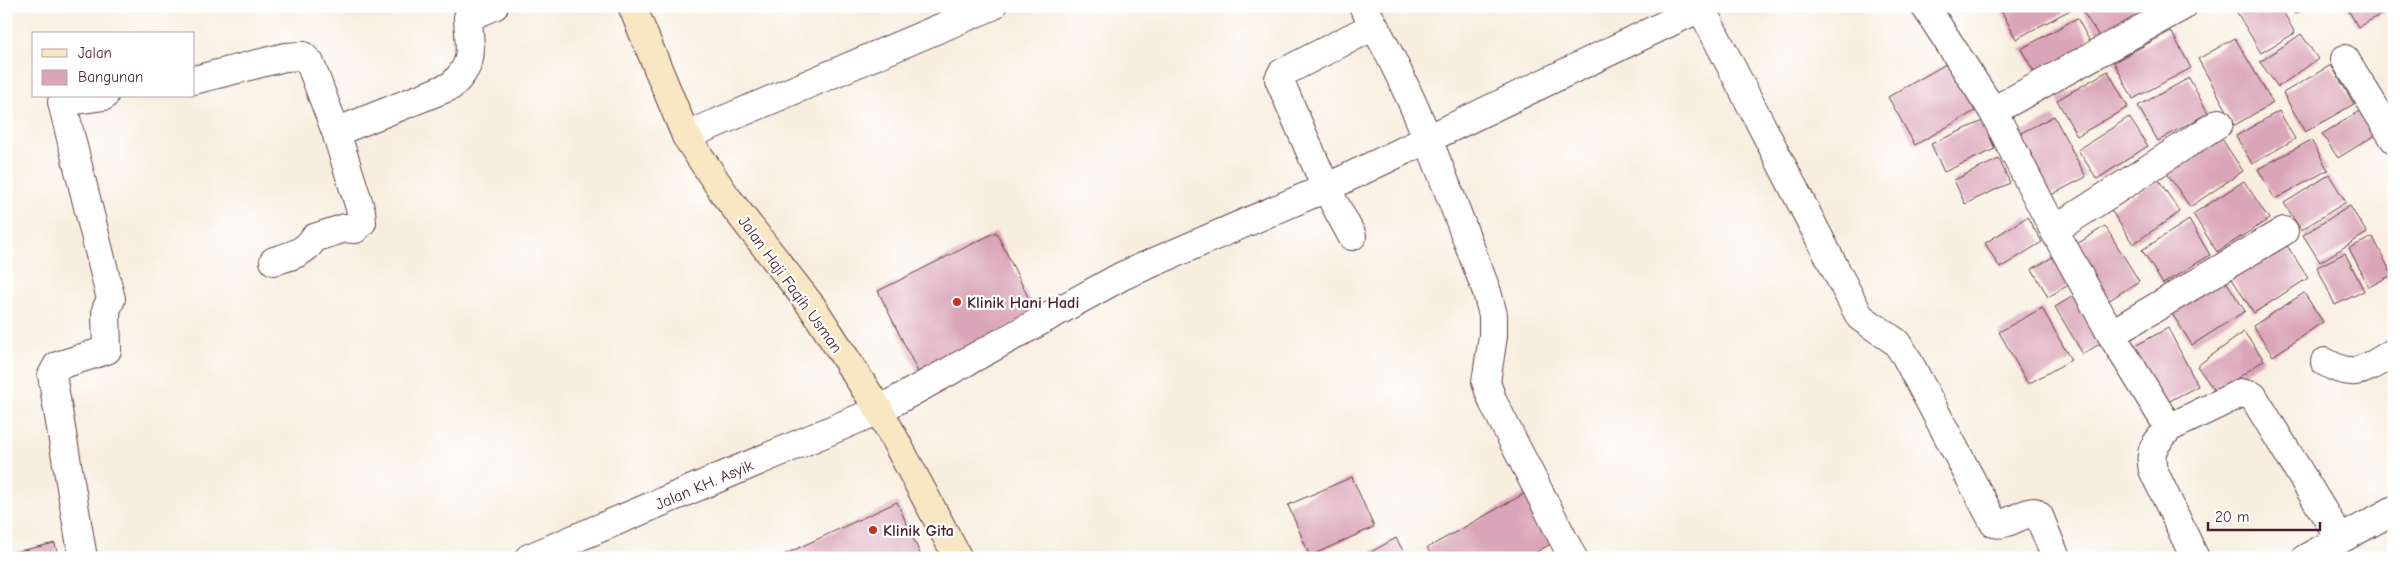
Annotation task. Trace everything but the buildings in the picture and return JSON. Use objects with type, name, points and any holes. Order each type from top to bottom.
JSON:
[{"type":"street","points":[[336,132],[451,86],[470,63],[468,17],[494,6]]},
{"type":"street","name":"Jalan Haji Faqih Usman","points":[[632,6],[689,140],[725,196],[813,308],[891,428],[958,558]]},
{"type":"street","points":[[689,140],[992,6]]},
{"type":"street","points":[[1925,6],[1993,111],[2054,230],[2111,334],[2169,428]]},
{"type":"street","points":[[1993,111],[2166,18],[2183,6]]},
{"type":"street","points":[[1702,7],[1860,317],[1896,342],[1905,355],[1994,523],[2001,524],[2028,512],[2034,512],[2040,516],[2056,558]]},
{"type":"street","name":"Jalan KH. Asyik","points":[[532,557],[879,410],[1122,276],[1326,188],[1428,139],[1670,13],[1702,7]]},
{"type":"street","points":[[1352,236],[1326,188],[1279,79],[1282,73],[1369,16],[1428,139],[1488,292],[1493,336],[1486,382],[1493,402],[1573,558]]},
{"type":"street","points":[[195,80],[285,57],[303,56],[310,63],[336,132],[361,211],[362,222],[355,229],[345,228],[314,238],[309,246],[300,253],[274,261]]},
{"type":"street","points":[[2345,59],[2394,139]]},
{"type":"street","points":[[83,558],[52,375],[57,366],[107,350],[106,310],[111,298],[62,102],[90,98]]},
{"type":"street","points":[[2054,230],[2219,123]]},
{"type":"street","points":[[2111,334],[2284,231]]},
{"type":"street","points":[[2325,362],[2341,371],[2358,372],[2394,352]]},
{"type":"street","points":[[2195,558],[2153,470],[2150,458],[2152,449],[2169,428],[2241,393],[2253,396],[2340,539]]},
{"type":"street","points":[[2306,558],[2394,510]]},
{"type":"place","name":"Klinik Hani Hadi","points":[[957,302]]},
{"type":"place","name":"Klinik Gita","points":[[873,530]]}]
